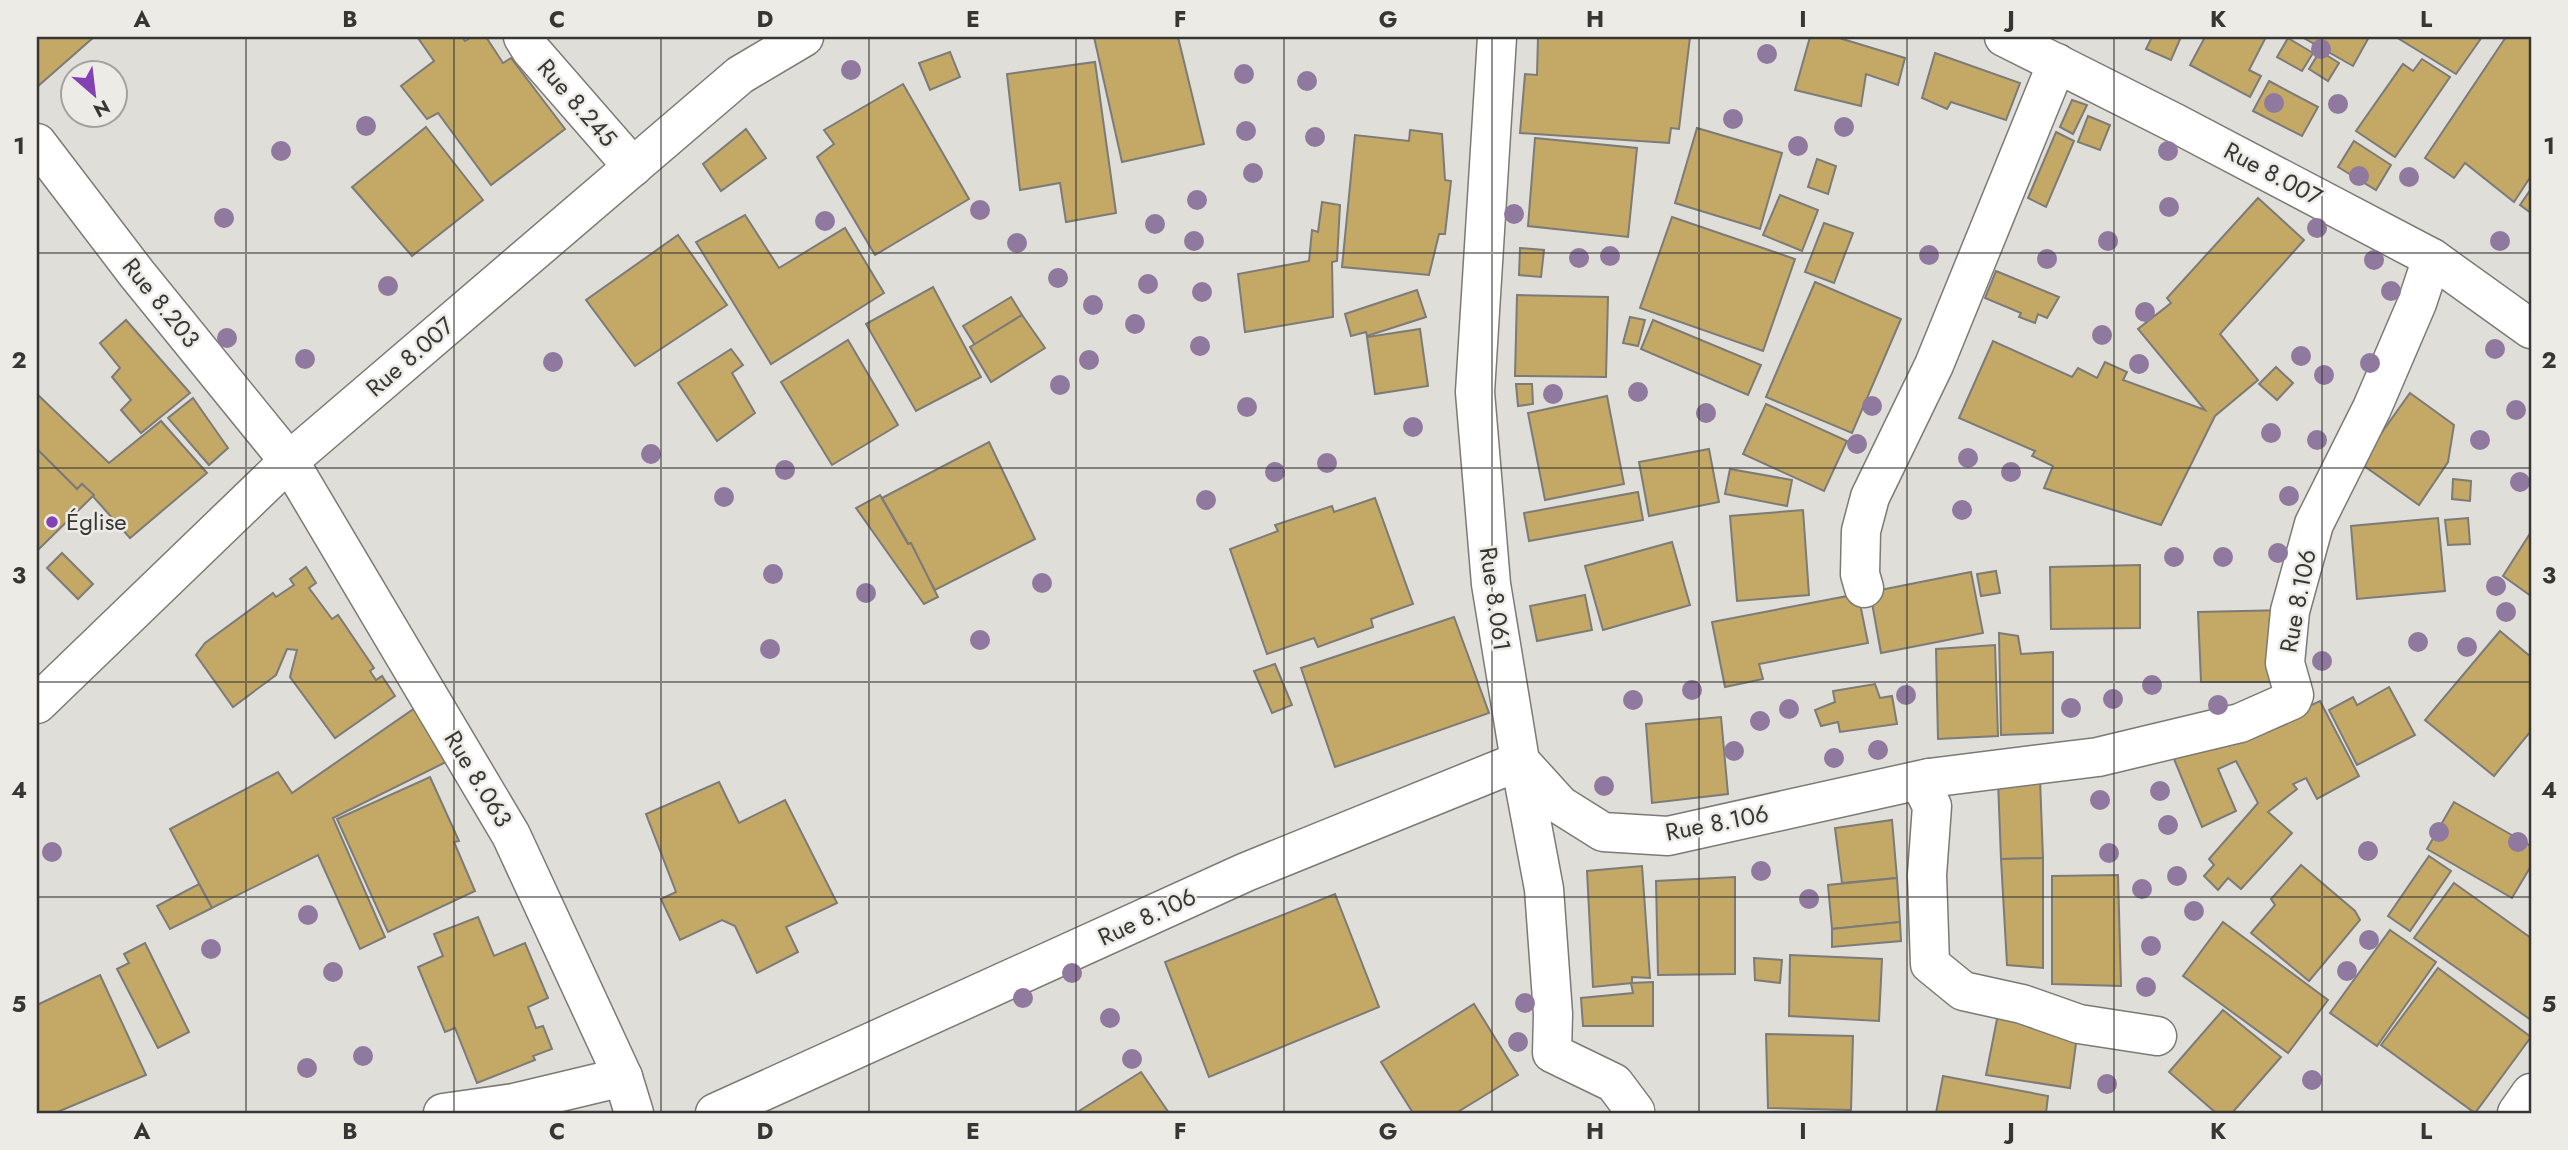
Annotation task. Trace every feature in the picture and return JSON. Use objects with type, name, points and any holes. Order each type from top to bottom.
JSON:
[{"type":"street","name":"Rue 8.245","points":[[523,37],[531,50],[633,167]]},
{"type":"street","name":"Rue 8.007","points":[[37,704],[289,461],[740,75],[804,37]]},
{"type":"street","name":"Rue 8.061","points":[[1497,37],[1475,392],[1491,584],[1544,889],[1553,1014],[1552,1053],[1614,1083],[1634,1113]]},
{"type":"street","name":"Rue 8.007","points":[[2004,37],[2057,62],[2432,258],[2531,329]]},
{"type":"street","points":[[1864,588],[1860,574],[1861,531],[1870,497],[1934,365],[2057,62]]},
{"type":"street","name":"Rue 8.203","points":[[37,144],[137,274],[289,461]]},
{"type":"street","name":"Rue 8.106","points":[[715,1113],[1246,872],[1520,761],[1560,805],[1603,832],[1668,836],[1929,778],[2098,757],[2241,723],[2292,700],[2294,695],[2285,663],[2290,611],[2314,524],[2372,408],[2417,303],[2432,258]]},
{"type":"street","name":"Rue 8.063","points":[[289,461],[511,835],[623,1077],[634,1113]]},
{"type":"street","points":[[1929,778],[1926,794],[1932,806],[1927,876],[1930,964],[1963,991],[2022,1003],[2079,1024],[2157,1036]]},
{"type":"street","points":[[443,1113],[513,1102],[623,1077]]},
{"type":"street","points":[[2517,1113],[2531,1093]]},
{"type":"building","points":[[37,37],[94,37],[68,60],[60,60],[60,67],[37,87]]},
{"type":"building","points":[[462,37],[465,41],[472,37],[486,37],[503,63],[511,58],[565,129],[491,185],[438,113],[427,119],[401,86],[434,61],[418,38]]},
{"type":"building","points":[[1094,37],[1178,37],[1204,144],[1122,162]]},
{"type":"building","points":[[1538,37],[1690,37],[1679,129],[1671,128],[1669,143],[1520,133],[1525,74],[1537,75]]},
{"type":"building","points":[[1810,37],[1836,37],[1905,58],[1898,85],[1866,74],[1861,106],[1795,90]]},
{"type":"building","points":[[2152,37],[2181,37],[2171,60],[2146,49]]},
{"type":"building","points":[[2205,37],[2266,37],[2249,70],[2261,76],[2250,97],[2190,65]]},
{"type":"building","points":[[2302,37],[2369,37],[2353,66]]},
{"type":"building","points":[[2396,37],[2482,37],[2456,74]]},
{"type":"building","points":[[2506,37],[2528,37],[2531,40],[2531,176],[2514,202],[2465,163],[2454,178],[2425,158]]},
{"type":"building","points":[[2288,38],[2313,53],[2302,71],[2277,57]]},
{"type":"building","points":[[2320,51],[2339,63],[2328,81],[2309,69]]},
{"type":"building","points":[[950,52],[960,77],[930,90],[919,63]]},
{"type":"building","points":[[1935,53],[2020,83],[2006,120],[1951,102],[1947,109],[1922,98]]},
{"type":"building","points":[[2422,59],[2450,77],[2395,157],[2356,131],[2403,64],[2413,71]]},
{"type":"building","points":[[1095,62],[1116,213],[1066,222],[1060,183],[1020,190],[1007,74]]},
{"type":"building","points":[[2269,81],[2318,107],[2302,136],[2253,111]]},
{"type":"building","points":[[903,84],[969,199],[875,255],[817,157],[834,144],[824,130]]},
{"type":"building","points":[[2072,100],[2087,105],[2073,134],[2060,127]]},
{"type":"building","points":[[2088,116],[2110,125],[2100,150],[2078,142]]},
{"type":"building","points":[[426,127],[483,200],[412,256],[352,187]]},
{"type":"building","points":[[1697,128],[1782,153],[1760,229],[1675,203]]},
{"type":"building","points":[[746,129],[766,158],[721,191],[703,164]]},
{"type":"building","points":[[1410,130],[1442,134],[1445,180],[1451,181],[1445,234],[1439,234],[1429,275],[1342,267],[1355,135],[1409,141]]},
{"type":"building","points":[[2056,132],[2074,141],[2046,207],[2028,198]]},
{"type":"building","points":[[1535,138],[1637,148],[1628,237],[1528,226]]},
{"type":"building","points":[[2354,141],[2391,165],[2376,190],[2338,167]]},
{"type":"building","points":[[1817,159],[1836,166],[1828,194],[1808,187]]},
{"type":"building","points":[[2531,189],[2531,213],[2520,205]]},
{"type":"building","points":[[1780,195],[1818,210],[1802,251],[1763,235]]},
{"type":"building","points":[[2258,198],[2304,240],[2220,334],[2258,380],[2215,416],[2161,525],[2044,488],[2053,466],[2032,456],[2035,451],[1959,418],[1993,341],[2072,377],[2078,368],[2097,378],[2105,362],[2127,372],[2123,380],[2205,410],[2138,329],[2171,303],[2167,298]]},
{"type":"building","points":[[1322,202],[1340,205],[1337,261],[1332,262],[1333,317],[1245,332],[1238,274],[1309,261],[1312,230],[1318,232]]},
{"type":"building","points":[[745,215],[779,268],[845,228],[884,293],[771,364],[696,242]]},
{"type":"building","points":[[1672,217],[1795,259],[1763,351],[1640,308]]},
{"type":"building","points":[[1824,223],[1853,233],[1834,283],[1805,272]]},
{"type":"building","points":[[678,235],[727,305],[635,366],[586,300]]},
{"type":"building","points":[[1520,248],[1544,250],[1541,277],[1519,275]]},
{"type":"building","points":[[1996,271],[2059,297],[2047,318],[2038,314],[2035,323],[2019,317],[2021,313],[1985,298]]},
{"type":"building","points":[[1815,282],[1901,319],[1852,433],[1766,397]]},
{"type":"building","points":[[933,287],[981,377],[916,411],[866,324]]},
{"type":"building","points":[[1417,290],[1426,317],[1367,336],[1366,332],[1351,336],[1345,314]]},
{"type":"building","points":[[1517,295],[1608,297],[1606,377],[1515,376]]},
{"type":"building","points":[[1011,297],[1022,315],[975,345],[963,326]]},
{"type":"building","points":[[1022,315],[1045,348],[991,382],[970,347]]},
{"type":"building","points":[[1630,317],[1645,320],[1638,346],[1623,343]]},
{"type":"building","points":[[126,320],[190,393],[141,433],[121,410],[131,400],[112,377],[120,368],[100,343]]},
{"type":"building","points":[[1653,320],[1761,365],[1748,395],[1641,349]]},
{"type":"building","points":[[1420,329],[1428,386],[1375,394],[1367,337]]},
{"type":"building","points":[[848,340],[898,425],[832,465],[781,382]]},
{"type":"building","points":[[731,349],[743,365],[732,373],[755,413],[717,441],[678,383]]},
{"type":"building","points":[[2276,367],[2293,383],[2277,400],[2259,384]]},
{"type":"building","points":[[1516,384],[1532,384],[1533,404],[1518,406]]},
{"type":"building","points":[[2410,393],[2454,425],[2448,462],[2419,505],[2360,463]]},
{"type":"building","points":[[37,394],[109,463],[161,421],[207,473],[130,538],[82,484],[77,489],[37,449]]},
{"type":"building","points":[[1607,396],[1624,484],[1545,500],[1528,413]]},
{"type":"building","points":[[193,398],[228,448],[209,465],[168,418]]},
{"type":"building","points":[[1766,404],[1847,441],[1824,491],[1743,454]]},
{"type":"building","points":[[989,442],[1035,539],[935,590],[882,498]]},
{"type":"building","name":"Église","points":[[37,449],[77,489],[82,484],[94,495],[38,550]]},
{"type":"building","points":[[1709,449],[1719,502],[1649,516],[1639,462]]},
{"type":"building","points":[[1730,469],[1792,480],[1787,506],[1725,494]]},
{"type":"building","points":[[2453,479],[2471,481],[2470,501],[2452,499]]},
{"type":"building","points":[[1638,492],[1643,520],[1529,541],[1524,513]]},
{"type":"building","points":[[880,495],[908,544],[911,543],[938,597],[924,604],[856,508]]},
{"type":"building","points":[[1375,498],[1413,604],[1371,619],[1373,627],[1318,647],[1314,638],[1267,654],[1230,549],[1278,531],[1275,525],[1332,506],[1334,512]]},
{"type":"building","points":[[1803,510],[1809,595],[1737,601],[1730,516]]},
{"type":"building","points":[[2438,518],[2445,591],[2357,599],[2351,526]]},
{"type":"building","points":[[2468,518],[2470,544],[2448,545],[2445,520]]},
{"type":"building","points":[[2531,532],[2531,596],[2503,576]]},
{"type":"building","points":[[1672,542],[1690,605],[1603,630],[1585,566]]},
{"type":"building","points":[[62,553],[93,584],[78,599],[47,568]]},
{"type":"building","points":[[2140,565],[2140,628],[2051,629],[2050,567]]},
{"type":"building","points":[[306,567],[316,583],[309,588],[332,619],[338,615],[374,668],[370,671],[376,680],[382,676],[395,696],[335,738],[290,677],[297,650],[287,649],[276,675],[233,707],[196,655],[205,643],[273,593],[276,597],[294,585],[290,579]]},
{"type":"building","points":[[1996,571],[2000,593],[1981,596],[1977,574]]},
{"type":"building","points":[[1971,572],[1983,633],[1881,653],[1870,592]]},
{"type":"building","points":[[1858,594],[1868,643],[1759,664],[1763,679],[1725,687],[1712,622]]},
{"type":"building","points":[[1585,595],[1592,630],[1537,641],[1530,606]]},
{"type":"building","points":[[2288,610],[2288,682],[2201,682],[2198,612]]},
{"type":"building","points":[[1454,617],[1489,713],[1335,767],[1301,668]]},
{"type":"building","points":[[2500,631],[2531,657],[2531,731],[2494,776],[2425,720]]},
{"type":"building","points":[[1999,633],[2018,636],[2021,654],[2053,652],[2053,733],[2001,735]]},
{"type":"building","points":[[1995,645],[1998,736],[1938,739],[1936,649]]},
{"type":"building","points":[[1275,664],[1292,705],[1272,713],[1254,671]]},
{"type":"building","points":[[1875,684],[1880,698],[1892,696],[1897,724],[1840,732],[1838,722],[1821,726],[1815,710],[1835,702],[1833,691]]},
{"type":"building","points":[[2389,687],[2415,735],[2357,765],[2329,710],[2353,697],[2357,705]]},
{"type":"building","points":[[2320,701],[2359,776],[2317,799],[2306,778],[2293,784],[2297,789],[2268,812],[2292,833],[2241,889],[2228,878],[2218,890],[2204,876],[2214,865],[2209,859],[2258,803],[2236,761],[2218,769],[2236,811],[2202,827],[2174,759],[2264,727]]},
{"type":"building","points":[[415,708],[448,761],[333,818],[385,937],[360,949],[318,855],[212,908],[170,829],[278,772],[292,793]]},
{"type":"building","points":[[1721,717],[1728,794],[1652,803],[1646,724]]},
{"type":"building","points":[[430,777],[459,841],[454,842],[475,891],[388,932],[337,819]]},
{"type":"building","points":[[2040,779],[2043,858],[2001,859],[1998,781]]},
{"type":"building","points":[[719,782],[739,823],[785,800],[837,903],[786,927],[798,952],[757,973],[735,926],[722,920],[680,940],[661,899],[676,892],[646,814]]},
{"type":"building","points":[[2454,802],[2531,846],[2531,866],[2512,898],[2427,849]]},
{"type":"building","points":[[1892,820],[1897,878],[1842,883],[1835,828]]},
{"type":"building","points":[[2429,856],[2451,871],[2410,931],[2388,916]]},
{"type":"building","points":[[2043,858],[2043,968],[2007,965],[2001,859]]},
{"type":"building","points":[[2301,865],[2355,911],[2360,920],[2309,981],[2251,933],[2275,905],[2271,899]]},
{"type":"building","points":[[1642,866],[1650,978],[1632,977],[1632,983],[1593,987],[1587,871]]},
{"type":"building","points":[[2118,875],[2121,986],[2052,984],[2052,876]]},
{"type":"building","points":[[1735,877],[1735,974],[1658,975],[1656,881]]},
{"type":"building","points":[[1897,878],[1900,922],[1832,929],[1828,885]]},
{"type":"building","points":[[2454,883],[2531,938],[2531,1020],[2414,938]]},
{"type":"building","points":[[199,884],[212,908],[170,929],[157,906]]},
{"type":"building","points":[[1335,894],[1379,1007],[1209,1077],[1165,962]]},
{"type":"building","points":[[478,917],[494,956],[525,943],[548,998],[528,1007],[536,1028],[543,1026],[552,1049],[533,1056],[535,1060],[477,1083],[455,1028],[445,1032],[418,967],[443,956],[434,934]]},
{"type":"building","points":[[1900,922],[1901,941],[1832,947],[1832,929]]},
{"type":"building","points":[[2223,922],[2328,1000],[2288,1053],[2183,976]]},
{"type":"building","points":[[2390,930],[2436,962],[2377,1046],[2330,1013]]},
{"type":"building","points":[[145,943],[189,1032],[158,1048],[117,969],[129,963],[124,954]]},
{"type":"building","points":[[1790,955],[1882,959],[1879,1021],[1789,1016]]},
{"type":"building","points":[[1754,958],[1782,960],[1780,983],[1755,980]]},
{"type":"building","points":[[2438,968],[2531,1037],[2475,1113],[2381,1045]]},
{"type":"building","points":[[100,975],[146,1075],[55,1113],[38,1113],[37,1005]]},
{"type":"building","points":[[1653,982],[1653,1026],[1583,1026],[1581,998],[1633,993],[1631,983]]},
{"type":"building","points":[[1474,1004],[1518,1075],[1456,1113],[1413,1113],[1381,1062]]},
{"type":"building","points":[[2223,1010],[2281,1057],[2232,1113],[2216,1113],[2169,1072]]},
{"type":"building","points":[[1998,1014],[2079,1021],[2070,1088],[1986,1075]]},
{"type":"building","points":[[1766,1034],[1853,1036],[1851,1110],[1768,1108]]},
{"type":"building","points":[[1141,1072],[1169,1113],[1076,1113]]},
{"type":"building","points":[[1943,1076],[2048,1096],[2046,1113],[1936,1113]]},
{"type":"place","name":"Église","points":[[52,522]]}]
